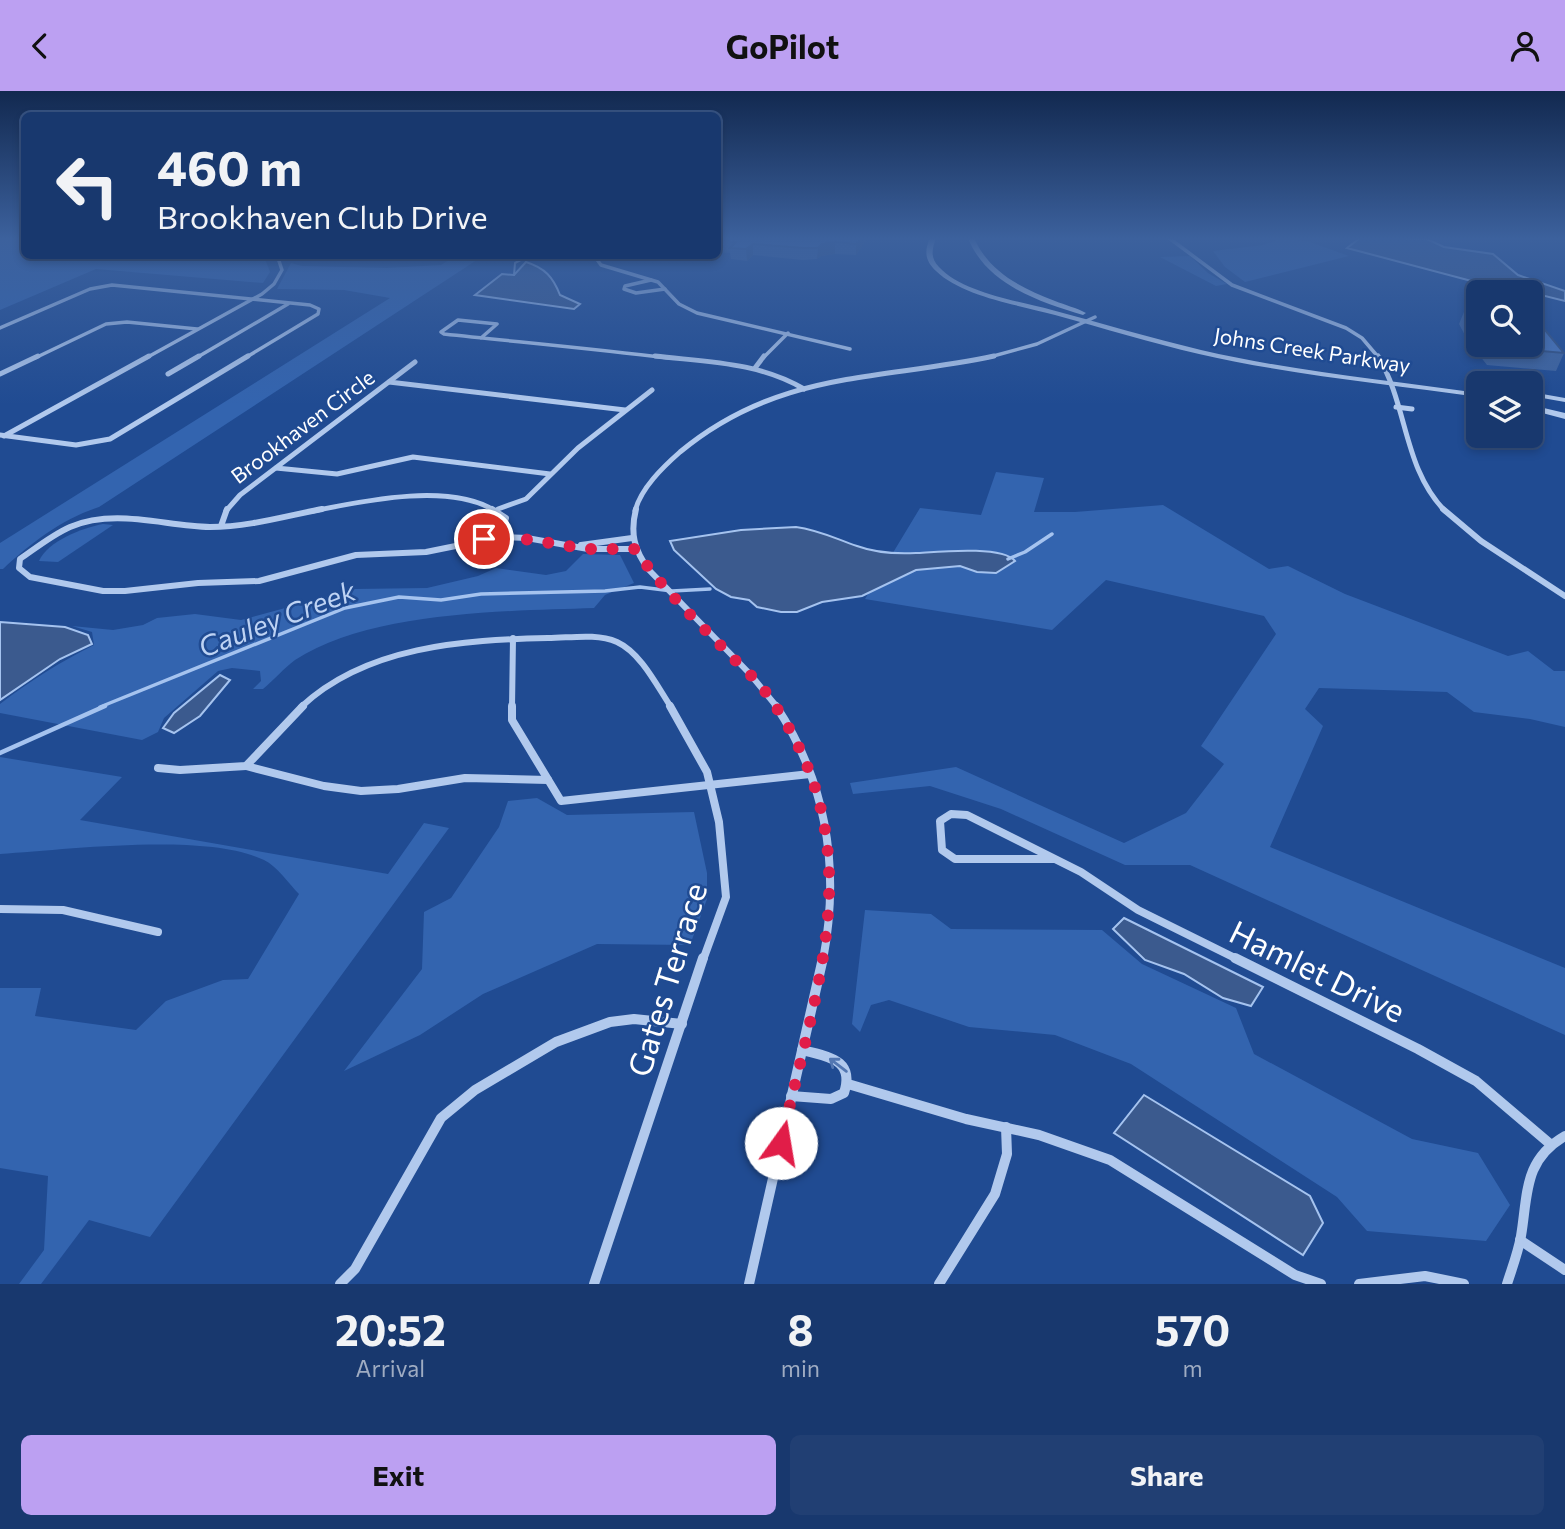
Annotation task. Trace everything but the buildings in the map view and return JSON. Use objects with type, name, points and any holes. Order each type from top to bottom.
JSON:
[{"type":"street","points":[[0,328],[79,294]]},
{"type":"street","points":[[1,436],[76,445],[110,439],[318,314],[319,309],[310,305],[192,294]]},
{"type":"street","points":[[1,436],[260,294]]},
{"type":"street","points":[[670,294],[679,304],[697,313],[850,349]]},
{"type":"street","name":"Johns Creek Parkway","points":[[984,294],[1213,354],[1325,374],[1466,385]]},
{"type":"street","name":"Johns Creek Parkway","points":[[1035,294],[1095,317],[1212,348],[1466,393]]},
{"type":"street","points":[[1254,294],[1355,334],[1373,348],[1387,378],[1417,472],[1432,496],[1477,537],[1565,596]]},
{"type":"street","points":[[168,373],[288,304]]},
{"type":"street","points":[[749,1284],[820,976],[830,920],[831,876],[826,825],[810,774],[787,724],[766,692],[667,590],[635,549],[632,538],[634,507],[648,485],[704,433],[739,411],[766,399],[804,389],[997,356],[1037,344],[1095,317]]},
{"type":"street","points":[[481,338],[497,324],[458,320],[441,333],[481,338],[615,349],[755,368],[788,378],[804,389]]},
{"type":"street","points":[[0,374],[106,324],[127,322],[197,330]]},
{"type":"street","points":[[755,368],[768,351],[789,333]]},
{"type":"street","name":"Brookhaven Circle","points":[[221,526],[227,508],[234,500],[415,362]]},
{"type":"street","points":[[388,382],[625,410]]},
{"type":"street","points":[[498,509],[526,499],[550,474],[652,390]]},
{"type":"street","points":[[1543,396],[1565,400]]},
{"type":"street","points":[[1396,407],[1412,409]]},
{"type":"street","points":[[1543,410],[1565,416]]},
{"type":"street","points":[[276,468],[337,474],[365,469],[390,460],[414,457],[550,474]]},
{"type":"street","points":[[500,537],[506,517],[498,509],[485,503],[447,497],[379,499],[221,526],[186,527],[114,519],[91,521],[55,534],[20,559],[19,568],[30,577],[103,590],[125,591],[198,583],[259,581],[342,558],[426,552],[500,537],[527,538],[573,546],[635,549]]},
{"type":"street","points":[[599,546],[632,538]]},
{"type":"street","name":"Gates Terrace","points":[[513,638],[603,637],[626,647],[653,681],[694,747],[712,784],[727,885],[726,897],[594,1284]]},
{"type":"street","points":[[246,766],[323,687],[335,679],[371,664],[451,644],[513,638],[512,720],[561,801],[810,774]]},
{"type":"street","points":[[158,768],[180,770],[246,766],[324,786],[361,791],[398,789],[465,778],[548,780]]},
{"type":"street","name":"Hamlet Drive","points":[[1054,859],[956,859],[942,850],[940,821],[951,814],[967,815],[1081,872],[1138,910],[1418,1049],[1476,1081],[1549,1143]]},
{"type":"street","points":[[0,909],[63,910],[158,932]]},
{"type":"street","points":[[340,1284],[355,1269],[442,1118],[475,1090],[556,1042],[610,1022],[634,1019],[682,1024]]},
{"type":"street","points":[[791,1096],[831,1099],[844,1093],[848,1084],[848,1073],[841,1063],[802,1050]]},
{"type":"street","points":[[848,1084],[954,1116],[1039,1135],[1110,1160],[1295,1275],[1321,1284]]},
{"type":"street","points":[[939,1284],[995,1194],[1007,1154],[1006,1128]]},
{"type":"street","points":[[1507,1284],[1520,1240],[1525,1198],[1536,1159],[1549,1143],[1565,1136]]},
{"type":"street","points":[[1520,1240],[1565,1270]]},
{"type":"street","points":[[1359,1284],[1425,1276],[1465,1284]]},
{"type":"shaded area","points":[[0,294],[38,294],[0,310]]},
{"type":"shaded area","points":[[365,294],[425,294],[99,507],[48,532],[0,569],[0,543],[390,298]]},
{"type":"shaded area","points":[[559,294],[580,304],[574,309],[475,295]]},
{"type":"shaded area","points":[[1543,294],[1565,294],[1565,301],[1543,296]]},
{"type":"shaded area","points":[[996,472],[1044,478],[1034,512],[1075,512],[1163,505],[1269,569],[1288,566],[1345,594],[1508,656],[1528,651],[1554,671],[1565,671],[1565,727],[1530,719],[1474,712],[1447,692],[1319,688],[1305,709],[1323,726],[1270,847],[1565,968],[1565,1035],[1190,865],[1125,865],[1001,809],[930,786],[853,794],[850,783],[956,767],[1124,843],[1186,813],[1224,764],[1201,746],[1276,634],[1264,616],[1106,580],[1052,630],[865,599],[920,508],[981,515]]},
{"type":"shaded area","points":[[103,524],[113,525],[58,562],[39,561],[50,547],[58,542],[76,532]]},
{"type":"shaded area","points":[[796,527],[820,532],[879,552],[983,551],[1008,556],[1015,561],[996,573],[977,572],[960,566],[916,570],[862,596],[822,602],[797,612],[781,612],[757,607],[749,600],[731,597],[716,589],[674,550],[670,541],[741,530]]},
{"type":"shaded area","points":[[583,554],[620,555],[634,583],[605,595],[594,608],[440,617],[361,632],[326,644],[295,660],[263,689],[253,689],[261,681],[260,671],[232,668],[218,671],[164,718],[158,732],[142,740],[0,713],[0,704],[11,696],[57,665],[94,645],[92,632],[72,626],[113,630],[143,625],[157,618],[195,614],[241,620],[355,589],[427,588],[478,576],[496,568],[546,575],[566,571]]},
{"type":"shaded area","points":[[0,622],[65,627],[88,635],[92,644],[60,659],[0,700]]},
{"type":"shaded area","points":[[220,675],[230,680],[200,716],[174,733],[163,728],[174,713]]},
{"type":"shaded area","points":[[0,757],[122,777],[80,820],[388,874],[424,823],[449,828],[150,1237],[89,1220],[41,1284],[19,1284],[44,1250],[48,1176],[0,1168],[0,988],[41,988],[35,1016],[136,1030],[166,1001],[223,980],[248,979],[299,894],[264,860],[207,847],[135,845],[0,854]]},
{"type":"shaded area","points":[[537,798],[567,815],[694,812],[707,873],[707,899],[690,945],[597,944],[483,994],[420,1035],[344,1071],[422,969],[424,912],[451,898],[499,827],[508,801]]},
{"type":"shaded area","points":[[865,910],[931,914],[951,929],[1102,930],[1142,964],[1236,1008],[1254,1054],[1412,1139],[1478,1153],[1510,1205],[1486,1241],[1367,1231],[1337,1197],[1131,1064],[1055,1035],[969,1027],[889,1000],[871,1005],[860,1032],[852,1024]]},
{"type":"shaded area","points":[[1124,918],[1263,987],[1251,1006],[1223,998],[1184,974],[1145,960],[1113,929]]},
{"type":"shaded area","points":[[1144,1095],[1310,1196],[1323,1223],[1303,1255],[1114,1133]]},
{"type":"waterway","name":"Cauley Creek","points":[[1008,559],[1025,552],[1052,534]]},
{"type":"waterway","name":"Cauley Creek","points":[[100,707],[345,608],[399,597],[441,600],[481,594],[605,591],[640,587],[672,591],[710,589]]},
{"type":"waterway","name":"Cauley Creek","points":[[0,753],[105,706]]},
{"type":"route","points":[[484,539],[527,538],[588,549],[635,549],[667,590],[766,692],[799,747],[813,780],[826,825],[831,876],[830,920],[820,976],[781,1143]]}]
